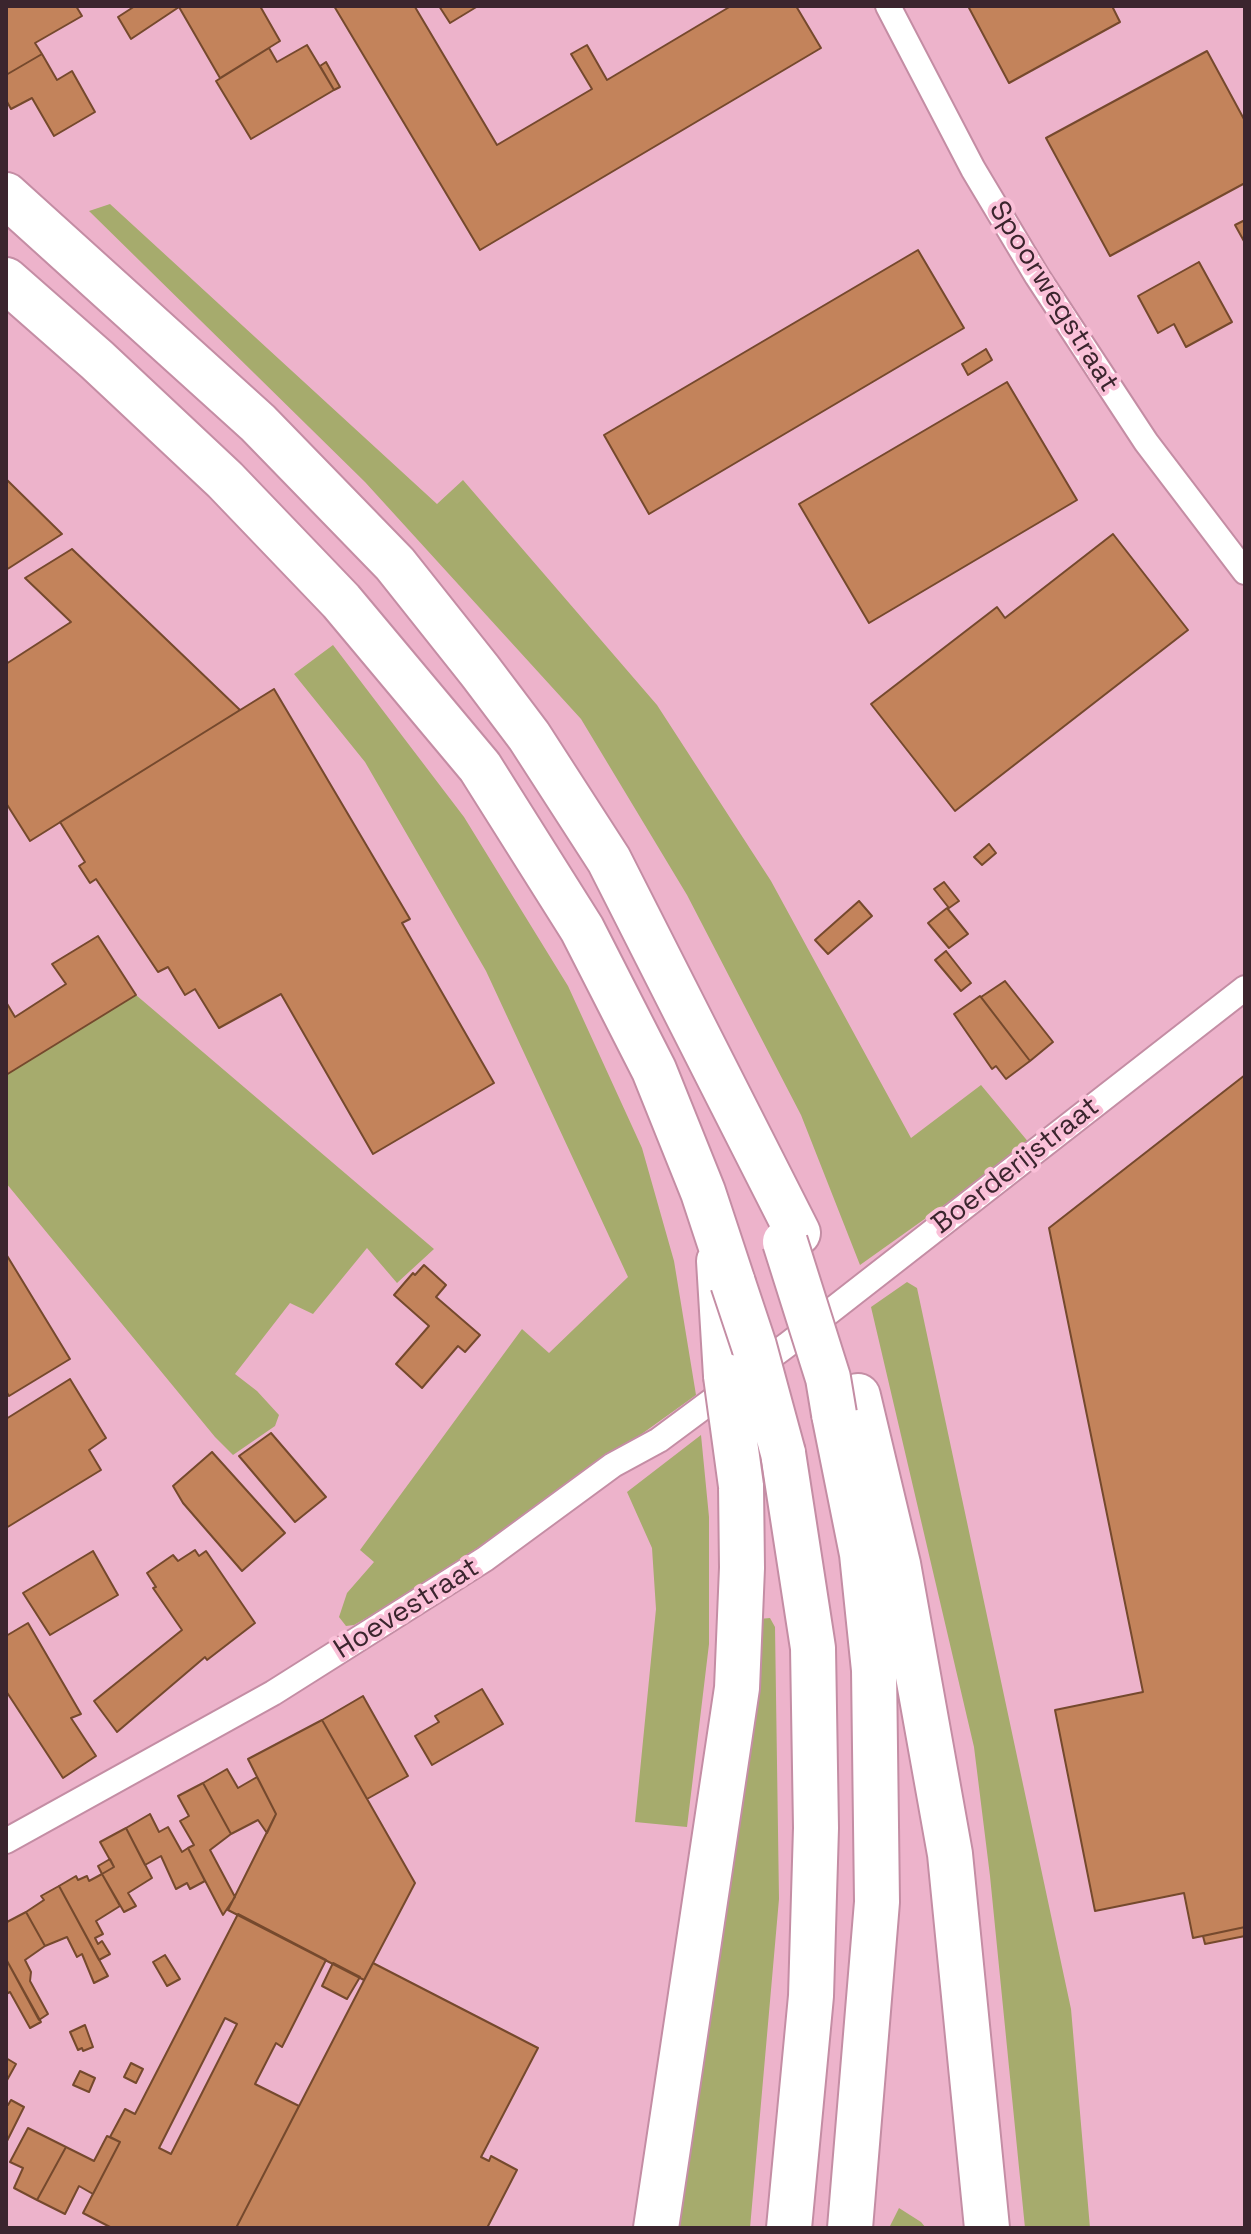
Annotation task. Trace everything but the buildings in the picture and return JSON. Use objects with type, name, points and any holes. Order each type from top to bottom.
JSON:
[{"type":"highway","points":[[6,195],[258,423],[395,564],[529,736],[609,860],[761,1164],[792,1238],[833,1299],[874,1670],[877,1902],[861,2128],[850,2228]]},
{"type":"highway","points":[[6,280],[225,480],[341,601],[480,767],[582,929],[604,971],[654,1070],[717,1230],[727,1288],[726,1376],[741,1486],[742,1568],[737,1688],[656,2228]]},
{"type":"highway","points":[[727,1288],[754,1346],[783,1453],[813,1648],[816,1828],[811,1996],[789,2228]]},
{"type":"highway","points":[[846,1405],[898,1564],[950,1854],[987,2228]]},
{"type":"street","name":"Spoorwegstraat","points":[[888,6],[973,169],[1037,276],[1146,442],[1245,572]]},
{"type":"street","name":"Boerderijstraat","points":[[787,1345],[1245,988]]},
{"type":"street","name":"Hoevestraat","points":[[6,1841],[273,1693],[485,1559],[613,1465],[659,1440],[787,1345]]},
{"type":"green space","points":[[110,204],[437,504],[463,480],[657,705],[771,881],[911,1138],[981,1085],[1030,1144],[860,1265],[801,1115],[687,895],[581,719],[365,482],[89,211]]},
{"type":"green space","points":[[333,645],[464,817],[568,986],[642,1148],[674,1261],[696,1395],[526,1517],[375,1613],[346,1626],[339,1617],[347,1593],[374,1562],[360,1550],[522,1329],[549,1353],[628,1277],[486,971],[365,762],[294,674]]},
{"type":"green space","points":[[136,995],[434,1249],[397,1283],[367,1248],[313,1314],[290,1303],[235,1374],[257,1391],[279,1415],[275,1426],[233,1455],[6,1183],[6,1075]]},
{"type":"green space","points":[[907,1282],[917,1288],[1071,2009],[1090,2228],[1025,2228],[974,1747],[871,1307]]},
{"type":"green space","points":[[701,1435],[709,1517],[709,1644],[687,1827],[635,1822],[656,1609],[652,1548],[627,1492]]},
{"type":"green space","points":[[770,1618],[775,1627],[779,1899],[750,2228],[673,2228],[759,1619]]},
{"type":"green space","points":[[899,2208],[921,2222],[926,2228],[889,2228]]}]
